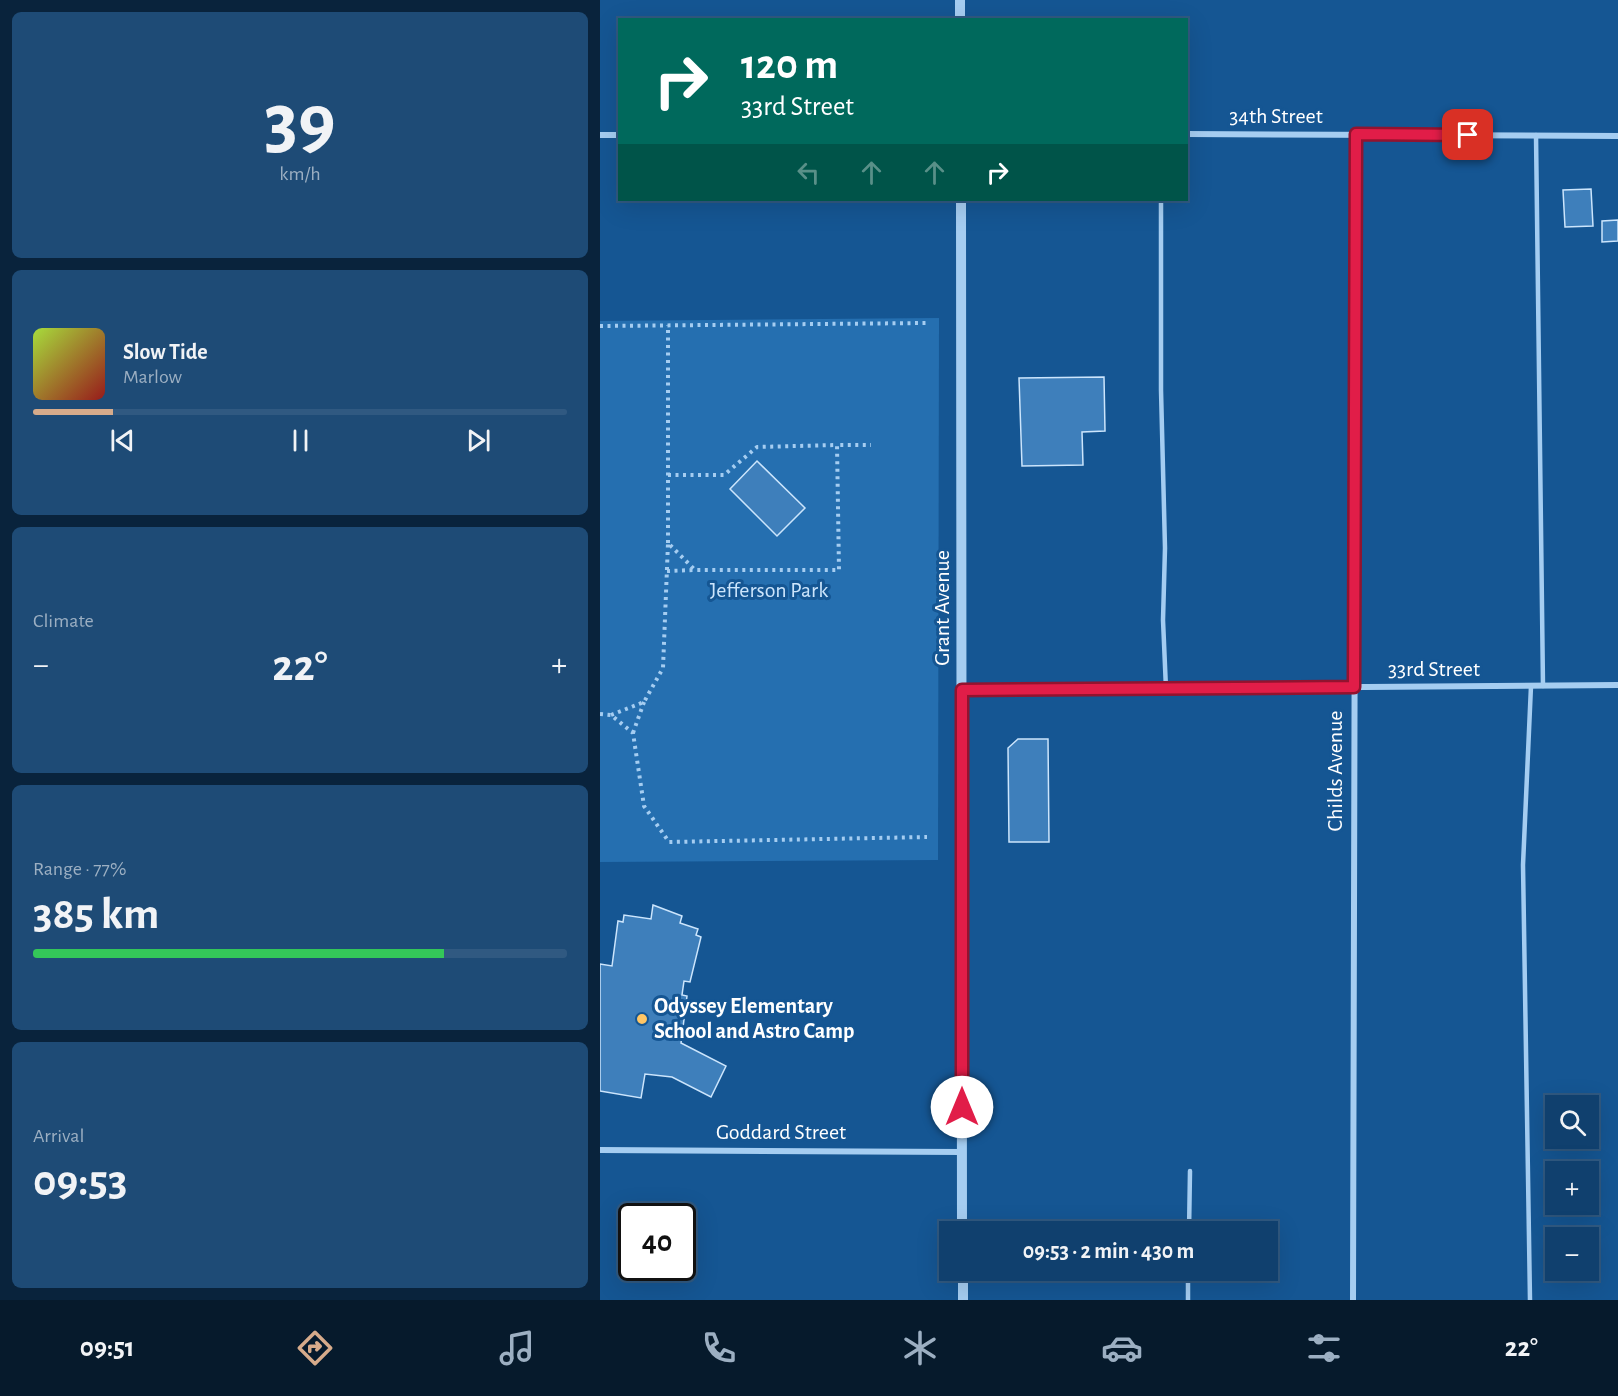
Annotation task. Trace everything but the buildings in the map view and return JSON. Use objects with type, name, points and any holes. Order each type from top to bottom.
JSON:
[{"type":"street","points":[[960,0],[960,18]]},
{"type":"street","name":"34th Street","points":[[1188,134],[1618,136]]},
{"type":"street","name":"Childs Avenue","points":[[1353,1300],[1356,134]]},
{"type":"street","points":[[600,135],[618,135]]},
{"type":"street","name":"Grant Avenue","points":[[961,201],[962,1221]]},
{"type":"street","name":"33rd Street","points":[[962,690],[1618,685]]},
{"type":"street","name":"Goddard Street","points":[[600,1150],[962,1152]]},
{"type":"street","points":[[963,1281],[963,1300]]},
{"type":"lane","points":[[1536,135],[1543,686]]},
{"type":"lane","points":[[1161,201],[1161,390],[1165,548],[1163,620],[1166,689]]},
{"type":"lane","points":[[1530,1300],[1523,865],[1531,686]]},
{"type":"lane","points":[[1189,1221],[1190,1171]]},
{"type":"lane","points":[[1188,1281],[1188,1300]]},
{"type":"path","points":[[600,326],[927,323]]},
{"type":"path","points":[[668,325],[668,543],[663,668],[644,702],[633,733],[644,806],[669,842],[927,837]]},
{"type":"path","points":[[667,571],[838,570],[837,445]]},
{"type":"path","points":[[668,475],[724,475],[757,447],[871,445]]},
{"type":"path","points":[[668,543],[696,570]]},
{"type":"path","points":[[600,714],[611,715],[644,702]]},
{"type":"path","points":[[611,715],[633,733]]},
{"type":"green space","name":"Jefferson Park","points":[[939,318],[938,860],[600,862],[600,321]]},
{"type":"place","name":"Odyssey Elementary School and Astro Camp","points":[[642,1019]]},
{"type":"route","points":[[962,1107],[962,690],[1354,687],[1356,134],[1468,135]]}]
